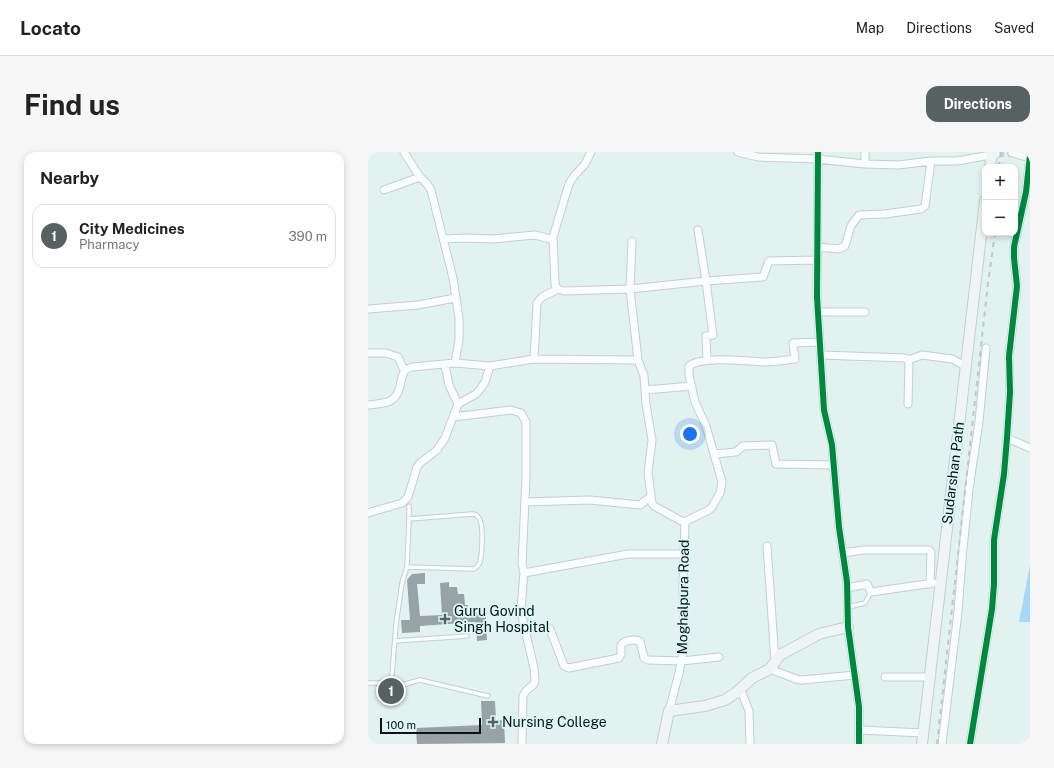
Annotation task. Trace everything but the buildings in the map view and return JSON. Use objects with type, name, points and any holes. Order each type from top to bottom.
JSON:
[{"type":"main road","points":[[991,164],[993,153]]},
{"type":"main road","name":"Sudarshan Path","points":[[922,744],[982,228]]},
{"type":"main road","points":[[662,744],[669,711],[713,704],[725,700],[737,692],[752,678],[772,665],[780,654],[819,634],[848,627]]},
{"type":"street","points":[[404,152],[420,177],[431,190],[444,239],[453,278],[459,328],[455,363]]},
{"type":"street","points":[[591,152],[585,164],[569,184],[553,237],[555,285],[558,289],[564,291],[630,289],[763,277],[769,261],[817,260]]},
{"type":"street","points":[[738,152],[758,157],[818,156],[865,164],[898,165],[931,161],[957,161],[993,153]]},
{"type":"street","points":[[865,152],[865,164]]},
{"type":"street","points":[[1012,152],[1030,158]]},
{"type":"street","points":[[970,744],[992,609],[995,533],[1007,438],[1010,392],[1009,356],[1017,286],[1014,247],[1027,184],[1030,155]]},
{"type":"street","points":[[818,156],[817,312],[824,410],[832,444],[839,526],[847,588],[848,627],[859,707],[859,744]]},
{"type":"street","points":[[817,247],[839,249],[846,246],[852,226],[858,215],[885,214],[922,209],[925,206],[931,161]]},
{"type":"street","points":[[384,190],[420,177]]},
{"type":"street","points":[[698,230],[713,335],[706,336],[708,360]]},
{"type":"street","points":[[444,239],[493,239],[535,235],[550,238],[553,237]]},
{"type":"street","points":[[632,241],[630,289],[638,360],[644,376],[652,440],[648,473],[650,496],[654,506],[685,526],[690,518],[709,510],[712,507],[720,493],[722,482],[706,426],[695,402],[689,375],[689,366],[693,363],[708,360],[767,362],[795,359],[793,343],[820,342]]},
{"type":"street","points":[[534,359],[537,303],[542,297],[558,289]]},
{"type":"street","points":[[368,309],[418,305],[455,298]]},
{"type":"street","points":[[817,312],[865,312]]},
{"type":"street","points":[[942,744],[958,612],[969,489],[979,422],[986,348]]},
{"type":"street","points":[[368,353],[386,353],[398,357],[403,368]]},
{"type":"street","points":[[821,355],[897,357],[908,360],[922,355],[952,359],[966,366]]},
{"type":"street","points":[[368,405],[383,404],[397,396],[404,372],[406,369],[412,367],[455,363],[490,366],[534,359],[638,360]]},
{"type":"street","points":[[908,360],[908,404]]},
{"type":"street","points":[[445,365],[449,385],[458,404]]},
{"type":"street","points":[[368,513],[402,503],[405,500],[417,467],[437,450],[445,438],[458,404],[476,394],[481,388],[490,366]]},
{"type":"street","points":[[645,390],[692,386]]},
{"type":"street","points":[[453,417],[511,410],[521,413],[526,422],[525,502],[522,564],[524,573],[520,604],[534,668],[535,680],[534,684],[523,696],[522,744]]},
{"type":"street","points":[[1007,438],[1030,448]]},
{"type":"street","points":[[714,454],[736,452],[743,446],[772,445],[776,464],[834,465]]},
{"type":"street","points":[[525,502],[590,500],[640,505],[650,496]]},
{"type":"street","name":"Moghalpura Road","points":[[669,711],[684,648],[685,526]]},
{"type":"street","points":[[767,546],[772,665],[796,679],[802,680],[855,675]]},
{"type":"street","points":[[843,553],[863,550],[929,550],[931,552],[930,584]]},
{"type":"street","points":[[524,573],[628,554],[684,554]]},
{"type":"street","points":[[930,566],[942,564]]},
{"type":"street","points":[[847,588],[867,584],[871,592],[940,582]]},
{"type":"street","points":[[525,629],[546,627],[550,629],[564,666],[569,668],[619,658],[621,645],[624,642],[636,640],[640,642],[644,658],[648,660],[682,661],[719,657]]},
{"type":"street","points":[[885,676],[929,677]]},
{"type":"street","points":[[740,688],[749,711],[750,744]]},
{"type":"street","points":[[860,730],[923,733]]},
{"type":"lane","points":[[368,683],[385,682],[390,679],[393,672],[402,583],[407,567],[409,506]]},
{"type":"lane","points":[[407,567],[474,569],[478,567],[480,561],[482,532],[479,517],[475,514],[409,519]]},
{"type":"lane","points":[[848,607],[865,603],[871,592]]},
{"type":"lane","points":[[395,641],[467,636]]},
{"type":"lane","points":[[390,679],[402,685],[420,680],[488,696]]},
{"type":"water","points":[[1030,565],[1030,622],[1019,622]]},
{"type":"tunnel","points":[[997,154],[1012,153]]},
{"type":"railway","points":[[999,164],[1001,152]]},
{"type":"railway","points":[[937,744],[988,283],[995,236]]},
{"type":"cycle path","points":[[818,152],[817,297],[824,410],[832,445],[839,527],[847,582],[848,627],[859,707],[859,744]]},
{"type":"cycle path","points":[[970,744],[992,609],[994,584],[994,540],[1004,474],[1010,392],[1009,356],[1017,286],[1014,247],[1026,192],[1030,155]]},
{"type":"place","name":"Guru Govind Singh Hospital","points":[[445,619]]},
{"type":"place","name":"City Medicines","points":[[391,691]]},
{"type":"place","name":"Nursing College","points":[[493,722]]}]
